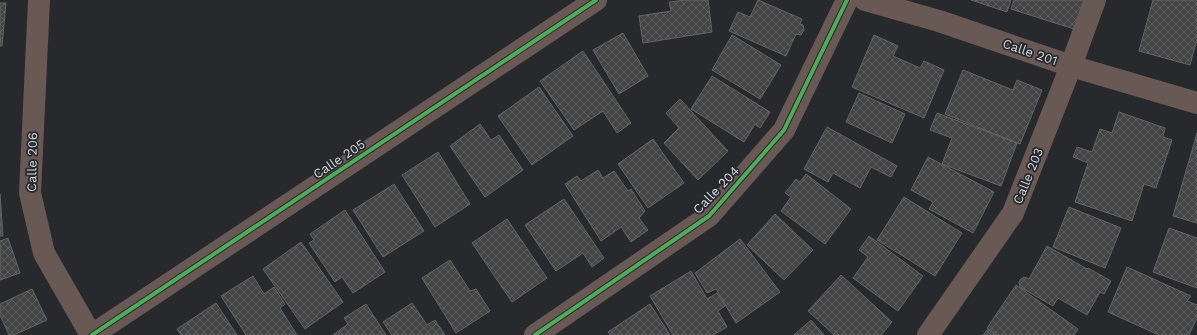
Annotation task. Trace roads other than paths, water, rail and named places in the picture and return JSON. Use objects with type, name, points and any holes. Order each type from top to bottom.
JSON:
[{"type":"street","name":"Calle 206","points":[[40,0],[30,193],[44,253],[92,335]]},
{"type":"street","name":"Calle 205","points":[[92,335],[596,0]]},
{"type":"street","name":"Calle 204","points":[[535,335],[709,216],[784,130],[847,0]]},
{"type":"street","name":"Calle 201","points":[[864,0],[939,21],[1071,66],[1197,103]]},
{"type":"street","name":"Calle 203","points":[[928,335],[1013,213],[1071,66],[1095,0]]}]
